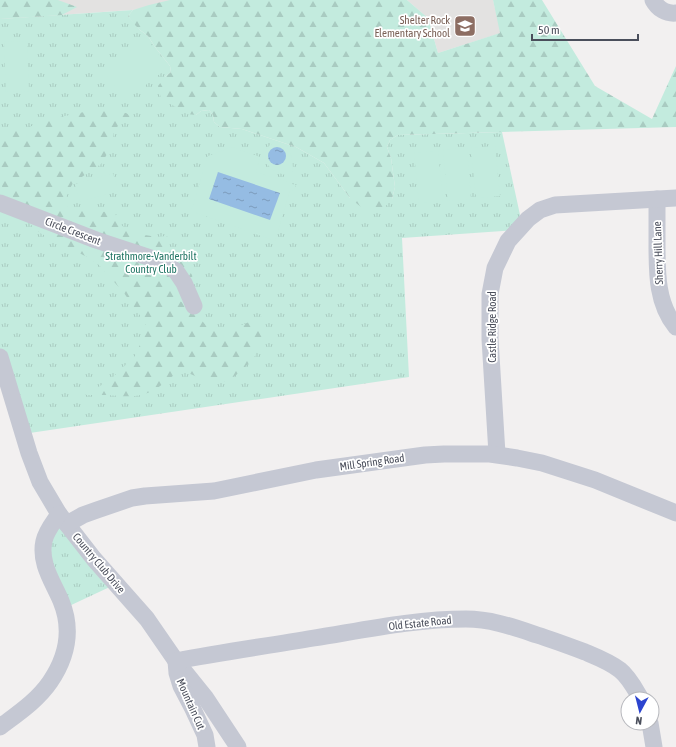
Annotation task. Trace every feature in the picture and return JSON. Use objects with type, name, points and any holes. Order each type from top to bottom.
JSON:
[{"type":"street","points":[[653,0],[658,8],[665,12],[676,13]]},
{"type":"street","name":"Castle Ridge Road","points":[[497,454],[490,339],[490,294],[495,268],[508,241],[528,219],[540,210],[555,205],[676,198]]},
{"type":"street","name":"Sherry Hill Lane","points":[[657,199],[658,275],[661,296],[670,320],[676,327]]},
{"type":"street","name":"Circle Crescent","points":[[0,203],[96,240],[160,261],[176,271],[184,283],[194,306]]},
{"type":"street","name":"Country Club Drive","points":[[0,357],[29,453],[40,482],[63,519],[94,559],[146,619],[205,697],[238,747]]},
{"type":"street","name":"Mill Spring Road","points":[[0,727],[34,700],[50,683],[63,659],[66,647],[68,624],[61,602],[44,564],[42,549],[48,530],[63,519],[83,516],[109,505],[138,496],[214,491],[316,470],[425,455],[444,454],[497,454],[542,463],[587,478],[676,513]]},
{"type":"street","name":"Old Estate Road","points":[[176,660],[426,621],[466,619],[482,620],[509,625],[577,649],[612,664],[622,672],[636,691]]},
{"type":"street","name":"Mountain Cut","points":[[176,660],[177,673],[181,686],[205,735],[207,747]]},
{"type":"street","points":[[651,731],[654,747]]},
{"type":"shaded area","points":[[0,0],[276,0],[0,19]]},
{"type":"shaded area","name":"Shelter Rock Elementary School","points":[[407,0],[493,0],[501,33],[438,53],[428,18]]},
{"type":"green space","points":[[0,0],[58,0],[77,7],[62,15],[0,19]]},
{"type":"green space","points":[[170,0],[407,0],[428,18],[438,53],[500,33],[493,0],[542,0],[595,86],[652,119],[676,66],[676,127],[398,135],[390,140],[387,147],[391,158],[395,187],[392,199],[384,208],[374,212],[361,207],[350,198],[324,163],[296,147],[242,129],[220,127],[214,122],[213,115],[209,110],[201,111],[196,115],[187,114],[161,98],[158,86],[171,72],[170,66],[148,36],[134,24],[128,16],[133,10]]},
{"type":"green space","name":"Strathmore-Vanderbilt Country Club","points":[[133,10],[128,16],[140,30],[148,36],[170,66],[171,72],[165,77],[196,115],[201,111],[209,110],[213,115],[214,122],[220,127],[242,129],[296,147],[324,163],[350,198],[392,199],[395,187],[391,158],[387,147],[390,140],[398,135],[502,132],[522,224],[516,230],[402,238],[409,377],[23,434],[0,357],[0,19]]},
{"type":"green space","points":[[146,38],[169,67],[126,100],[104,72]]},
{"type":"green space","points":[[27,41],[29,91],[6,92],[4,42]]},
{"type":"green space","points":[[106,111],[126,113],[134,118],[120,124],[114,130],[109,151],[101,164],[73,183],[68,192],[64,206],[89,211],[114,211],[124,228],[145,235],[157,237],[167,236],[171,250],[192,275],[194,290],[180,296],[173,297],[185,304],[209,328],[223,330],[242,325],[265,315],[262,336],[255,356],[232,378],[218,384],[211,384],[193,375],[179,373],[157,388],[142,395],[85,395],[110,380],[135,356],[145,333],[145,320],[138,313],[124,293],[99,265],[89,258],[40,233],[30,224],[9,191],[0,185],[0,130],[20,129],[32,126],[41,121],[84,112]]},
{"type":"green space","points":[[273,143],[280,143],[286,146],[289,151],[293,164],[292,184],[296,185],[294,191],[290,190],[275,241],[191,211],[208,156],[232,147],[260,157],[256,172],[287,182],[286,175],[278,173],[267,164],[265,156],[266,152],[269,146]]},
{"type":"green space","points":[[495,146],[500,196],[476,198],[471,148]]},
{"type":"green space","points":[[467,148],[471,199],[448,201],[443,150]]},
{"type":"green space","points":[[438,151],[443,201],[419,203],[414,153]]},
{"type":"green space","points":[[113,173],[118,191],[80,202],[75,184]]},
{"type":"green space","points":[[59,518],[114,585],[67,607],[58,589],[47,537]]},
{"type":"water","points":[[277,147],[283,150],[286,156],[283,162],[277,165],[271,162],[268,156],[271,150]]},
{"type":"water","points":[[218,172],[280,193],[270,220],[209,199]]},
{"type":"place","name":"Shelter Rock Elementary School","points":[[465,26]]}]
